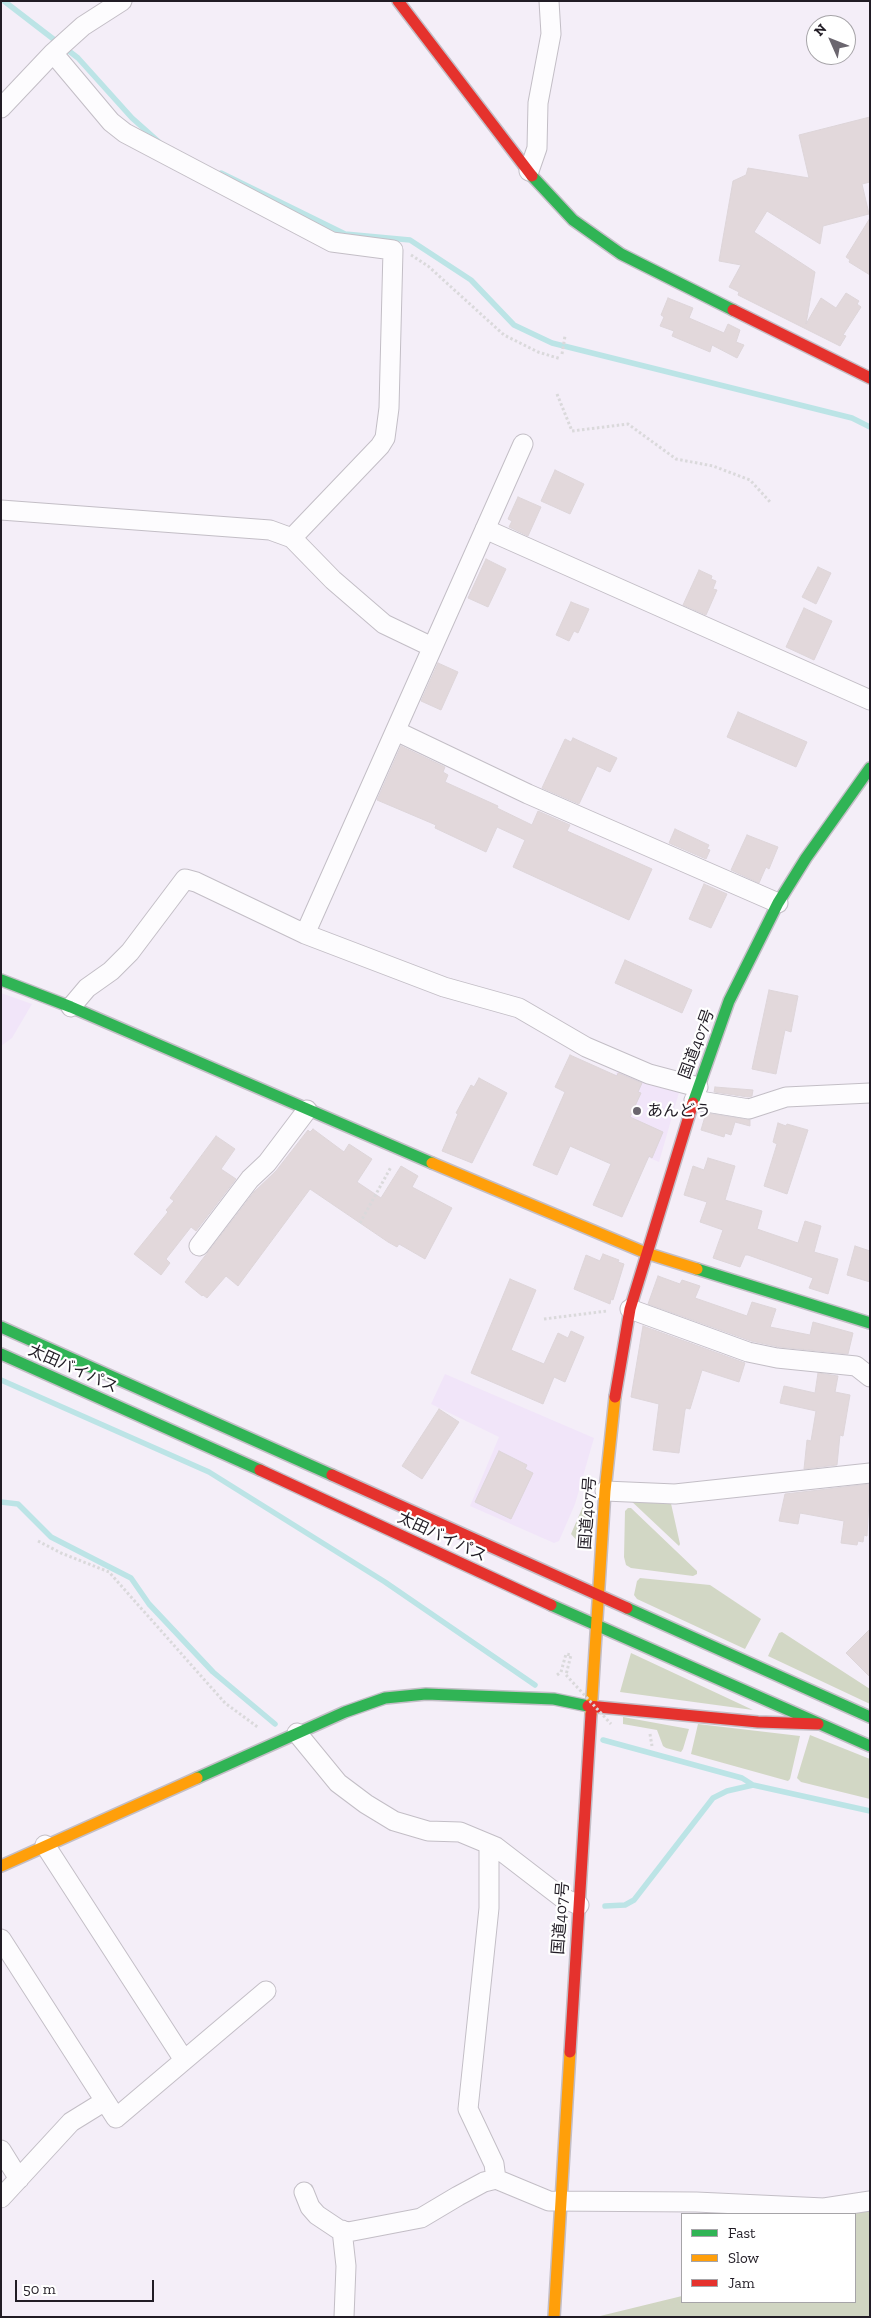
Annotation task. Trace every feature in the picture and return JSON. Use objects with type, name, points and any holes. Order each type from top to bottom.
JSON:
[{"type":"main road","points":[[398,1],[541,187],[573,220],[621,254],[870,378]]},
{"type":"main road","name":"国道407号","points":[[554,2317],[578,1904],[606,1491],[618,1371],[630,1309],[696,1094],[729,1001],[778,903],[806,858],[870,768]]},
{"type":"main road","points":[[1,980],[71,1007],[401,1150],[646,1253],[870,1323]]},
{"type":"main road","name":"太田バイパス","points":[[1,1327],[870,1717]]},
{"type":"main road","name":"太田バイパス","points":[[1,1354],[318,1496],[597,1627],[870,1746]]},
{"type":"main road","points":[[1,1866],[345,1712],[385,1698],[426,1694],[554,1699],[591,1707],[758,1722],[819,1724]]},
{"type":"street","points":[[1,108],[53,53],[83,26],[122,1]]},
{"type":"street","points":[[529,171],[537,148],[538,102],[551,34],[550,1]]},
{"type":"street","points":[[53,53],[111,122],[125,133],[332,242],[394,250],[389,408],[385,438],[380,446],[292,538]]},
{"type":"street","points":[[305,934],[523,444]]},
{"type":"street","points":[[1,510],[270,530],[292,538],[332,580],[384,624],[432,647]]},
{"type":"street","points":[[485,529],[870,700]]},
{"type":"street","points":[[396,731],[528,794],[778,903]]},
{"type":"street","points":[[71,1007],[87,988],[111,971],[130,952],[185,879],[196,882],[305,934],[444,987],[519,1008],[586,1047],[696,1094],[750,1109],[786,1098],[870,1092]]},
{"type":"street","points":[[199,1246],[250,1179],[267,1163],[308,1110]]},
{"type":"street","points":[[630,1309],[748,1352],[777,1358],[865,1368]]},
{"type":"street","points":[[606,1491],[675,1494],[870,1473]]},
{"type":"street","points":[[297,1733],[338,1783],[394,1821],[428,1831],[460,1832],[489,1844],[504,1852],[561,1897],[578,1904]]},
{"type":"street","points":[[489,1844],[489,1908],[468,2109],[494,2164],[496,2179]]},
{"type":"street","points":[[45,1845],[184,2060]]},
{"type":"street","points":[[1,1939],[116,2118],[266,1991]]},
{"type":"street","points":[[1,2198],[70,2122],[105,2101]]},
{"type":"street","points":[[1,2150],[19,2179]]},
{"type":"street","points":[[304,2192],[310,2207],[317,2216],[342,2230],[365,2230],[421,2218],[467,2191],[496,2179],[549,2201],[560,2202],[696,2202],[824,2208],[870,2201]]},
{"type":"street","points":[[342,2230],[346,2266],[344,2317]]},
{"type":"path","points":[[394,250],[410,255],[428,266],[504,335],[538,352],[561,359]]},
{"type":"path","points":[[562,354],[565,336]]},
{"type":"path","points":[[557,394],[572,431],[628,424],[676,459],[713,466],[750,480],[771,503]]},
{"type":"path","points":[[360,1223],[401,1150]]},
{"type":"path","points":[[544,1319],[630,1309]]},
{"type":"path","points":[[38,1541],[61,1553],[109,1572],[225,1703],[277,1743]]},
{"type":"path","points":[[557,1675],[561,1672],[566,1654],[571,1655],[566,1675],[611,1724]]},
{"type":"path","points":[[645,1733],[651,1734],[652,1746]]},
{"type":"shaded area","points":[[1,993],[32,1004],[12,1038],[1,1046]]},
{"type":"shaded area","name":"あんどう","points":[[619,1067],[680,1089],[659,1162],[590,1133]]},
{"type":"shaded area","points":[[445,1374],[594,1438],[575,1504],[559,1541],[554,1543],[470,1506],[499,1437],[431,1404]]},
{"type":"green space","points":[[628,1498],[670,1499],[679,1546]]},
{"type":"green space","points":[[587,1502],[592,1505],[590,1523],[580,1544],[571,1534],[584,1504]]},
{"type":"green space","points":[[631,1508],[697,1571],[697,1574],[693,1576],[631,1568],[626,1565],[624,1557],[625,1511]]},
{"type":"green space","points":[[640,1578],[710,1585],[761,1619],[745,1649],[637,1599],[634,1595],[637,1581]]},
{"type":"green space","points":[[782,1632],[870,1689],[870,1704],[768,1656],[779,1633]]},
{"type":"green space","points":[[631,1653],[753,1710],[620,1692]]},
{"type":"green space","points":[[623,1717],[689,1729],[683,1749],[681,1752],[666,1748],[663,1746],[657,1730],[623,1724]]},
{"type":"green space","points":[[698,1724],[800,1736],[790,1779],[788,1781],[691,1754]]},
{"type":"green space","points":[[810,1735],[870,1759],[870,1799],[801,1782],[797,1778]]},
{"type":"green space","points":[[870,2208],[870,2317],[596,2317],[681,2296],[681,2303],[856,2303],[856,2213],[832,2213]]},
{"type":"building","points":[[870,117],[870,182],[862,184],[869,214],[823,226],[820,244],[767,211],[754,232],[815,272],[806,324],[821,298],[836,308],[846,293],[859,301],[857,304],[861,307],[843,335],[846,336],[840,346],[738,295],[739,292],[729,287],[741,265],[719,261],[733,181],[746,175],[748,168],[809,178],[799,135]]},
{"type":"building","points":[[870,218],[870,275],[849,262],[850,260],[846,257]]},
{"type":"building","points":[[668,298],[693,308],[689,318],[724,333],[728,324],[740,330],[736,342],[744,345],[737,358],[712,345],[710,352],[672,336],[674,331],[660,326],[664,317],[661,315]]},
{"type":"building","points":[[555,470],[584,484],[570,514],[541,501]]},
{"type":"building","points":[[518,497],[541,507],[528,536],[509,527],[512,521],[508,519]]},
{"type":"building","points":[[486,559],[506,569],[488,607],[468,598]]},
{"type":"building","points":[[818,567],[831,573],[816,604],[802,597]]},
{"type":"building","points":[[699,570],[712,576],[711,579],[716,581],[713,589],[717,590],[706,615],[683,605]]},
{"type":"building","points":[[571,602],[589,609],[578,633],[574,631],[569,641],[556,635]]},
{"type":"building","points":[[804,608],[832,621],[814,660],[786,647]]},
{"type":"building","points":[[438,663],[458,672],[441,710],[421,701]]},
{"type":"building","points":[[738,712],[807,742],[796,767],[727,737]]},
{"type":"building","points":[[573,738],[617,758],[610,772],[597,766],[579,804],[542,788],[565,739],[571,742]]},
{"type":"building","points":[[401,746],[445,767],[443,772],[448,775],[445,782],[498,806],[497,808],[532,825],[538,811],[570,825],[567,831],[652,869],[629,920],[513,867],[525,840],[497,827],[486,852],[435,828],[436,825],[377,800]]},
{"type":"building","points":[[675,829],[709,845],[707,849],[710,850],[706,859],[669,843]]},
{"type":"building","points":[[747,835],[778,847],[769,869],[766,867],[759,883],[731,870]]},
{"type":"building","points":[[704,884],[727,894],[711,928],[689,919]]},
{"type":"building","points":[[625,960],[692,990],[682,1013],[615,983]]},
{"type":"building","points":[[769,990],[798,996],[791,1032],[785,1030],[776,1074],[752,1069]]},
{"type":"building","points":[[570,1055],[617,1076],[618,1073],[642,1083],[638,1092],[641,1093],[630,1117],[663,1132],[652,1158],[649,1156],[622,1217],[593,1205],[611,1164],[570,1146],[557,1175],[533,1165],[565,1092],[555,1087]]},
{"type":"building","points":[[479,1078],[507,1093],[472,1163],[442,1151],[458,1114],[456,1113],[471,1085],[474,1087]]},
{"type":"building","points":[[715,1087],[753,1090],[752,1096],[748,1097],[714,1092]]},
{"type":"building","points":[[706,1113],[750,1120],[750,1126],[735,1122],[731,1135],[725,1133],[724,1137],[701,1130]]},
{"type":"building","points":[[778,1123],[808,1130],[787,1194],[764,1186],[777,1144],[773,1142]]},
{"type":"building","points":[[313,1129],[344,1152],[349,1144],[372,1159],[357,1182],[381,1198],[401,1166],[418,1176],[412,1187],[452,1208],[425,1259],[399,1244],[397,1247],[388,1242],[310,1189],[238,1286],[226,1276],[207,1298],[202,1296],[185,1282],[254,1192],[276,1171],[308,1130],[310,1132]]},
{"type":"building","points":[[216,1136],[235,1149],[221,1169],[236,1179],[196,1231],[191,1227],[166,1259],[170,1263],[161,1275],[134,1254],[168,1212],[166,1210],[174,1201],[170,1198]]},
{"type":"building","points":[[708,1158],[735,1166],[725,1200],[762,1211],[757,1229],[798,1243],[805,1221],[821,1226],[814,1252],[838,1259],[828,1294],[809,1288],[813,1278],[748,1255],[745,1255],[740,1267],[713,1258],[723,1230],[700,1222],[707,1202],[684,1195],[693,1166],[704,1170]]},
{"type":"building","points":[[855,1246],[870,1251],[870,1282],[847,1275]]},
{"type":"building","points":[[603,1254],[624,1264],[613,1300],[611,1299],[610,1304],[574,1289],[586,1255],[600,1261]]},
{"type":"building","points":[[658,1276],[680,1284],[682,1280],[700,1286],[695,1298],[747,1316],[752,1302],[776,1309],[770,1327],[810,1335],[813,1322],[853,1333],[848,1354],[779,1347],[751,1341],[648,1304]]},
{"type":"building","points":[[510,1279],[536,1290],[511,1350],[544,1364],[558,1333],[568,1338],[571,1331],[584,1337],[565,1382],[554,1377],[543,1404],[471,1373]]},
{"type":"building","points":[[643,1326],[745,1363],[739,1382],[702,1370],[690,1409],[686,1408],[685,1410],[679,1453],[653,1450],[659,1404],[631,1397]]},
{"type":"building","points":[[818,1373],[838,1376],[835,1392],[850,1395],[843,1436],[840,1435],[837,1465],[804,1469],[807,1440],[811,1441],[816,1411],[780,1403],[784,1386],[815,1393]]},
{"type":"building","points":[[439,1409],[459,1422],[422,1479],[402,1466]]},
{"type":"building","points":[[499,1451],[527,1465],[525,1469],[533,1473],[511,1519],[475,1502]]},
{"type":"building","points":[[870,1484],[867,1536],[864,1535],[863,1542],[858,1541],[857,1545],[841,1543],[844,1521],[800,1513],[798,1524],[779,1521],[785,1494]]},
{"type":"building","points":[[870,1629],[870,1677],[846,1653]]},
{"type":"waterway","points":[[4,1],[78,58],[132,118],[159,142]]},
{"type":"waterway","points":[[221,173],[345,234],[410,240],[471,280],[514,325],[552,343],[852,418],[870,427]]},
{"type":"waterway","points":[[1,1380],[209,1472],[385,1582],[535,1685]]},
{"type":"waterway","points":[[1,1502],[18,1504],[51,1537],[131,1578],[149,1604],[213,1672],[275,1724]]},
{"type":"waterway","points":[[603,1740],[742,1778],[753,1785],[870,1811]]},
{"type":"waterway","points":[[605,1906],[625,1905],[634,1900],[713,1798],[727,1791],[753,1785]]},
{"type":"traffic: fast","points":[[532,176],[573,220],[621,254],[733,310]]},
{"type":"traffic: fast","points":[[693,1103],[729,1001],[778,903],[806,858],[870,768]]},
{"type":"traffic: fast","points":[[1,980],[71,1007],[432,1163]]},
{"type":"traffic: fast","points":[[697,1269],[870,1323]]},
{"type":"traffic: fast","points":[[1,1327],[332,1475]]},
{"type":"traffic: fast","points":[[1,1354],[260,1470]]},
{"type":"traffic: fast","points":[[551,1605],[870,1746]]},
{"type":"traffic: fast","points":[[627,1608],[870,1717]]},
{"type":"traffic: fast","points":[[197,1778],[345,1712],[385,1698],[426,1694],[554,1699],[588,1706]]},
{"type":"traffic: slow","points":[[432,1163],[646,1253],[697,1269]]},
{"type":"traffic: slow","points":[[591,1714],[605,1491],[615,1397]]},
{"type":"traffic: slow","points":[[1,1866],[197,1778]]},
{"type":"traffic: slow","points":[[554,2317],[570,2052]]},
{"type":"traffic: jam","points":[[398,1],[532,176]]},
{"type":"traffic: jam","points":[[733,310],[870,378]]},
{"type":"traffic: jam","points":[[615,1397],[630,1309],[693,1103]]},
{"type":"traffic: jam","points":[[260,1470],[551,1605]]},
{"type":"traffic: jam","points":[[332,1475],[627,1608]]},
{"type":"traffic: jam","points":[[588,1706],[758,1722],[818,1724]]},
{"type":"traffic: jam","points":[[570,2052],[591,1714]]},
{"type":"place","name":"あんどう","points":[[637,1111]]}]
